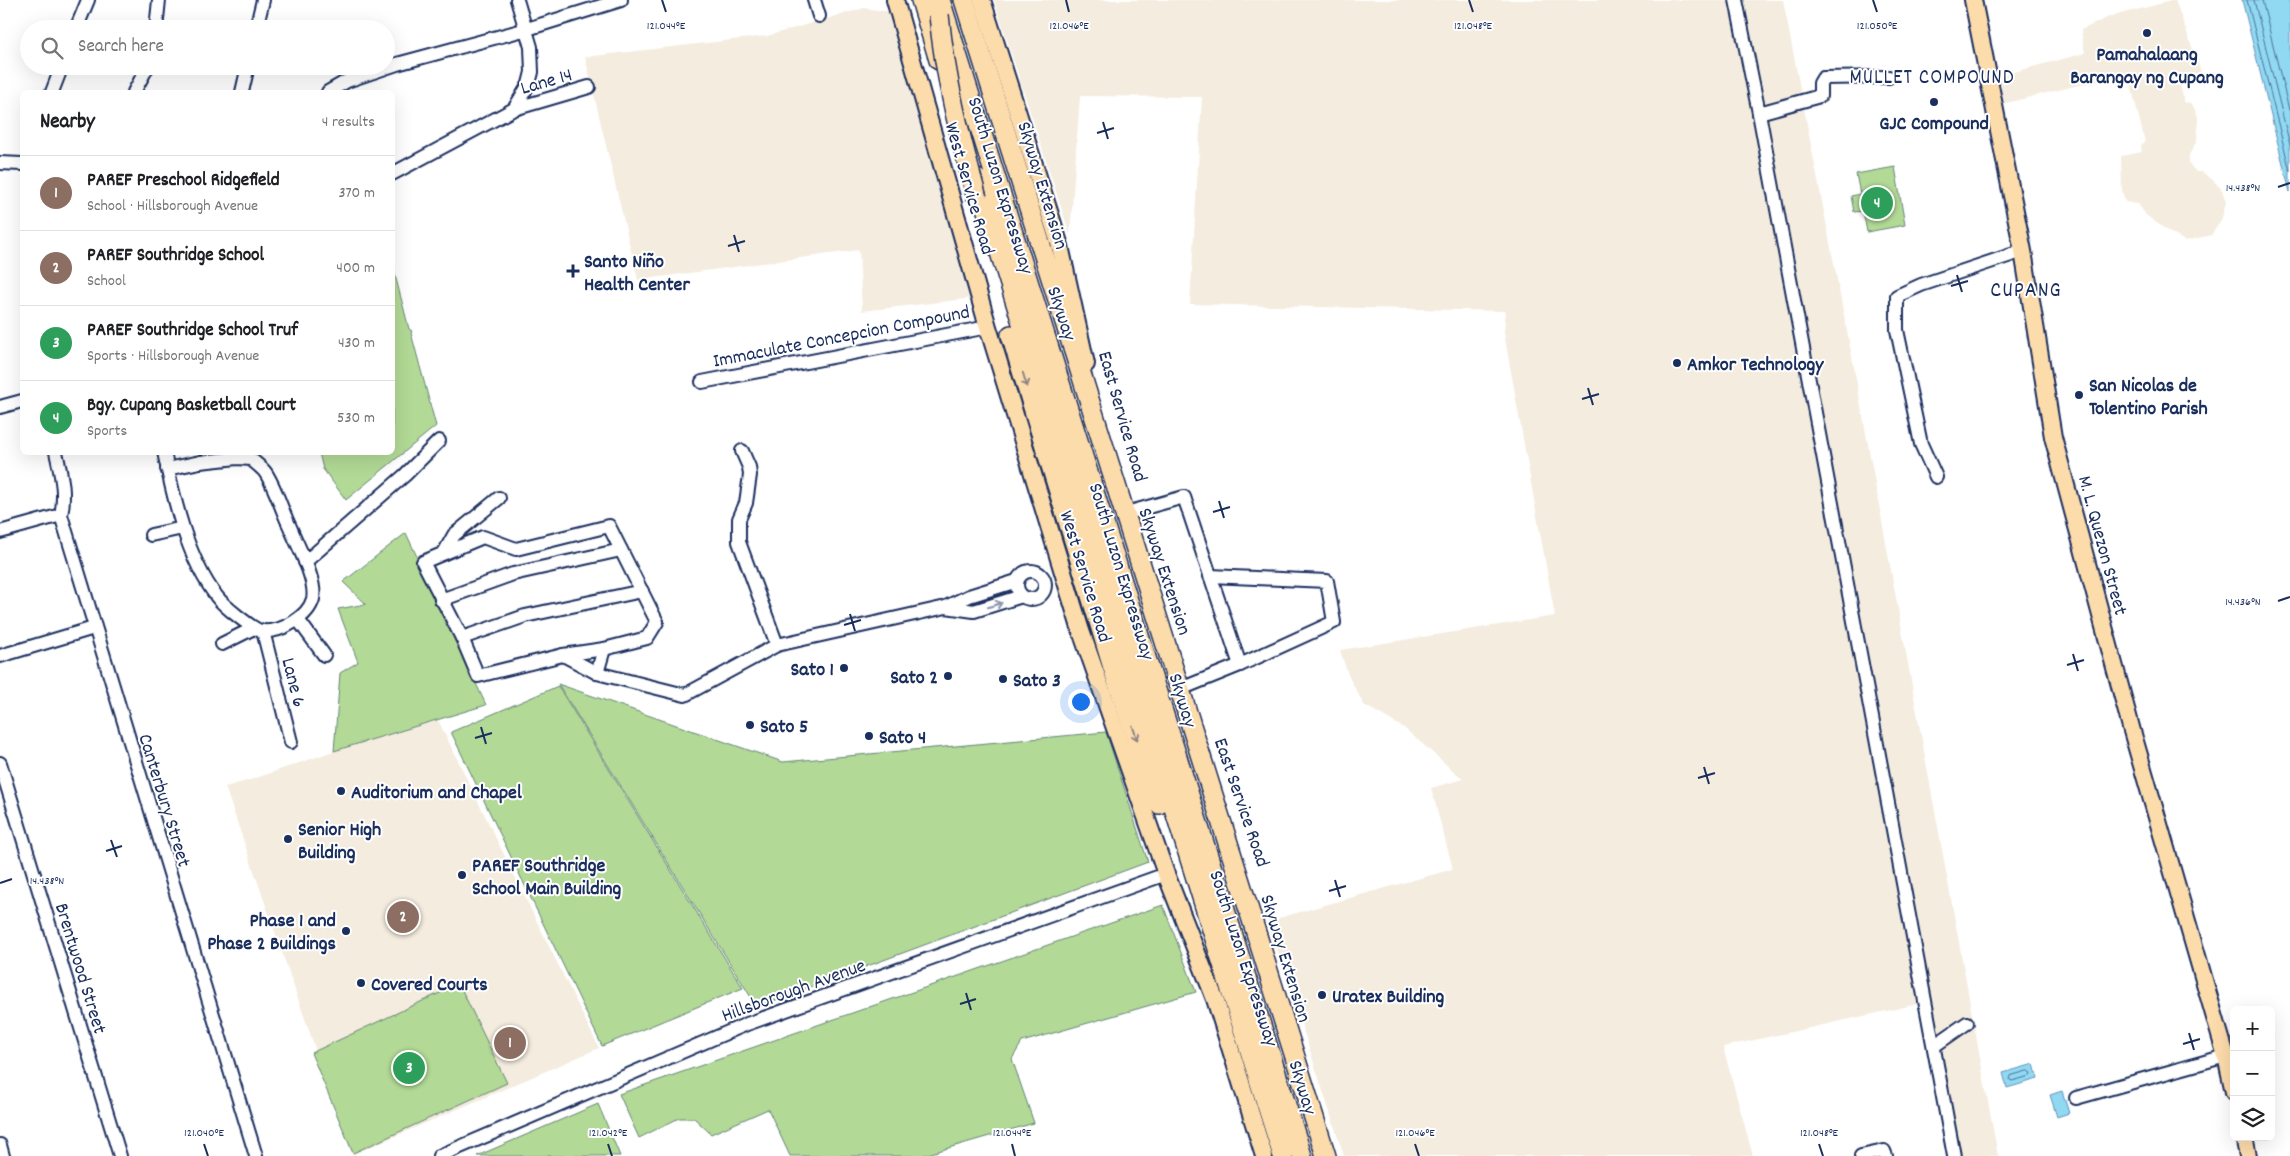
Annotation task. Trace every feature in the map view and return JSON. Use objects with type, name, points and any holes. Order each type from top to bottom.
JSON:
[{"type":"highway","name":"South Luzon Expressway","points":[[921,0],[1283,1156]]},
{"type":"highway","name":"South Luzon Expressway","points":[[953,0],[1313,1156]]},
{"type":"highway","name":"Skyway Extension","points":[[964,0],[1326,1156]]},
{"type":"highway","points":[[937,5],[942,52],[951,102],[976,198],[992,270],[1116,677],[1180,864],[1270,1156]]},
{"type":"highway","name":"Skyway","points":[[937,5],[1032,326],[1292,1156]]},
{"type":"highway","name":"Skyway","points":[[937,5],[1302,1156]]},
{"type":"main road","name":"West Service Road","points":[[895,0],[988,326],[1064,574],[1115,731],[1166,874],[1215,999],[1264,1156]]},
{"type":"main road","name":"East Service Road","points":[[982,0],[1060,246],[1099,417],[1183,688],[1257,910],[1334,1156]]},
{"type":"main road","name":"M. L. Quezon Street","points":[[1973,0],[2024,250],[2053,437],[2129,723],[2230,1074]]},
{"type":"main road","points":[[2245,1141],[2248,1156]]},
{"type":"street","points":[[80,20],[88,0]]},
{"type":"street","points":[[157,20],[159,0]]},
{"type":"street","points":[[258,20],[263,0]]},
{"type":"street","points":[[514,109],[529,84],[532,72],[532,47],[518,0]]},
{"type":"street","points":[[395,65],[527,29],[621,0]]},
{"type":"street","points":[[814,0],[819,16]]},
{"type":"street","points":[[1736,0],[1759,113],[1954,1156]]},
{"type":"street","points":[[53,90],[59,75]]},
{"type":"street","points":[[135,90],[143,75]]},
{"type":"street","points":[[242,90],[246,75]]},
{"type":"street","points":[[331,90],[347,81],[365,75]]},
{"type":"street","points":[[1759,113],[1820,96],[1820,80],[1823,78],[1889,77]]},
{"type":"street","name":"Lane 14","points":[[395,172],[514,109],[589,87]]},
{"type":"street","points":[[0,163],[20,164]]},
{"type":"street","points":[[1936,477],[1919,434],[1897,330],[1897,296],[1920,285],[2024,250]]},
{"type":"street","name":"Immaculate Concepcion Compound","points":[[702,382],[988,326]]},
{"type":"street","points":[[0,407],[20,402]]},
{"type":"street","points":[[305,562],[405,475],[436,445]]},
{"type":"street","points":[[742,451],[749,467],[750,475],[746,503],[739,519],[739,542],[777,645]]},
{"type":"street","name":"Canterbury Street","points":[[57,455],[64,486],[61,515],[256,1156]]},
{"type":"street","points":[[165,455],[183,528],[204,576],[218,599],[259,630]]},
{"type":"street","points":[[167,469],[252,456],[265,472],[305,562],[313,588],[313,598],[309,608],[299,621],[259,630],[222,644]]},
{"type":"street","points":[[1130,512],[1184,497],[1240,665]]},
{"type":"street","points":[[444,553],[454,535],[500,498]]},
{"type":"street","points":[[0,532],[61,515]]},
{"type":"street","points":[[474,519],[483,537]]},
{"type":"street","points":[[609,526],[657,622],[647,638],[604,649],[563,655],[478,676],[462,638],[423,562],[483,537],[516,549],[609,526]]},
{"type":"street","points":[[151,535],[183,528]]},
{"type":"street","points":[[441,600],[513,574],[621,550]]},
{"type":"street","points":[[946,607],[974,611],[1019,597],[1031,599],[1040,597],[1045,589],[1045,580],[1040,574],[1033,571],[1022,574],[1018,581],[1019,597]]},
{"type":"street","points":[[1045,580],[1064,574]]},
{"type":"street","points":[[1183,688],[1240,665],[1334,622],[1327,581],[1210,576]]},
{"type":"street","points":[[563,655],[597,673],[685,695],[777,645],[946,607],[969,596],[1018,581]]},
{"type":"street","points":[[462,638],[526,616],[642,591]]},
{"type":"street","points":[[299,621],[324,655]]},
{"type":"street","points":[[0,656],[94,628]]},
{"type":"street","name":"Lane 6","points":[[259,630],[290,742]]},
{"type":"street","points":[[597,673],[604,649]]},
{"type":"street","name":"Brentwood Street","points":[[0,763],[120,1156]]},
{"type":"street","name":"Hillsborough Avenue","points":[[439,1156],[748,1024],[1166,874]]},
{"type":"street","points":[[1934,1046],[1967,1023]]},
{"type":"street","points":[[2076,1098],[2226,1056]]},
{"type":"street","points":[[0,1145],[4,1156]]},
{"type":"street","points":[[1860,1156],[1884,1151],[1886,1156]]},
{"type":"shaded area","points":[[994,0],[1783,0],[1852,357],[1998,1156],[1950,1156],[1918,1004],[1723,1047],[1753,1156],[1344,1156],[1268,921],[1453,869],[1431,788],[1463,779],[1404,728],[1364,705],[1349,677],[1340,650],[1555,616],[1504,333],[1506,311],[1190,304],[1202,97],[1080,96],[1070,235]]},
{"type":"shaded area","points":[[2175,0],[2204,80],[2180,84],[2184,102],[2192,104],[2198,116],[2197,140],[2189,155],[2189,164],[2196,172],[2202,172],[2213,180],[2222,190],[2226,202],[2221,221],[2211,235],[2185,241],[2146,215],[2138,204],[2125,202],[2122,190],[2121,156],[2142,152],[2141,145],[2145,142],[2128,73],[1998,105],[1992,78],[2085,53],[2081,30],[2109,17]]},
{"type":"shaded area","points":[[864,8],[891,12],[974,298],[862,311],[859,250],[638,280],[585,57],[767,36]]},
{"type":"shaded area","points":[[438,720],[599,1048],[352,1155],[225,787],[334,751]]},
{"type":"green space","points":[[1895,167],[1905,225],[1867,232],[1863,211],[1854,212],[1851,196],[1860,194],[1856,174]]},
{"type":"green space","points":[[395,275],[409,329],[412,331],[436,426],[346,500],[323,469],[320,455],[395,455]]},
{"type":"green space","points":[[406,533],[486,705],[334,751],[340,673],[358,662],[338,609],[366,604],[343,582]]},
{"type":"green space","points":[[558,684],[783,762],[1106,732],[1148,862],[757,1007]]},
{"type":"green space","points":[[558,686],[743,988],[602,1046],[451,732]]},
{"type":"green space","points":[[1163,905],[1196,992],[1022,1042],[1012,1059],[1034,1123],[921,1156],[790,1156],[768,1109],[711,1134],[694,1118],[679,1118],[639,1138],[619,1094]]},
{"type":"green space","points":[[459,984],[507,1083],[353,1153],[311,1053]]},
{"type":"green space","points":[[598,1104],[620,1156],[477,1156]]},
{"type":"water","points":[[2242,0],[2290,0],[2290,192]]},
{"type":"water","points":[[2034,1064],[2038,1079],[2007,1088],[2003,1073]]},
{"type":"water","points":[[2062,1091],[2069,1113],[2057,1117],[2050,1095]]},
{"type":"place","name":"Pamahalaang Barangay ng Cupang","points":[[2147,33]]},
{"type":"place","name":"GJC Compound","points":[[1934,102]]},
{"type":"place","name":"Bgy. Cupang Basketball Court","points":[[1877,203]]},
{"type":"place","name":"Santo Niño Health Center","points":[[573,271]]},
{"type":"place","name":"Amkor Technology","points":[[1677,363]]},
{"type":"place","name":"San Nicolas de Tolentino Parish","points":[[2079,395]]},
{"type":"place","name":"Sato 1","points":[[844,668]]},
{"type":"place","name":"Sato 2","points":[[948,676]]},
{"type":"place","name":"Sato 3","points":[[1003,679]]},
{"type":"place","name":"Sato 5","points":[[750,725]]},
{"type":"place","name":"Sato 4","points":[[869,736]]},
{"type":"place","name":"Auditorium and Chapel","points":[[341,791]]},
{"type":"place","name":"Senior High Building","points":[[288,839]]},
{"type":"place","name":"PAREF Southridge School Main Building","points":[[462,875]]},
{"type":"place","name":"PAREF Southridge School","points":[[403,917]]},
{"type":"place","name":"Phase 1 and Phase 2 Buildings","points":[[346,931]]},
{"type":"place","name":"Covered Courts","points":[[361,983]]},
{"type":"place","name":"Uratex Building","points":[[1322,995]]},
{"type":"place","name":"PAREF Preschool Ridgefield","points":[[510,1043]]},
{"type":"place","name":"PAREF Southridge School Truf","points":[[409,1068]]},
{"type":"district","name":"MULLET COMPOUND","points":[[1932,76]]},
{"type":"district","name":"CUPANG","points":[[2026,288]]}]
